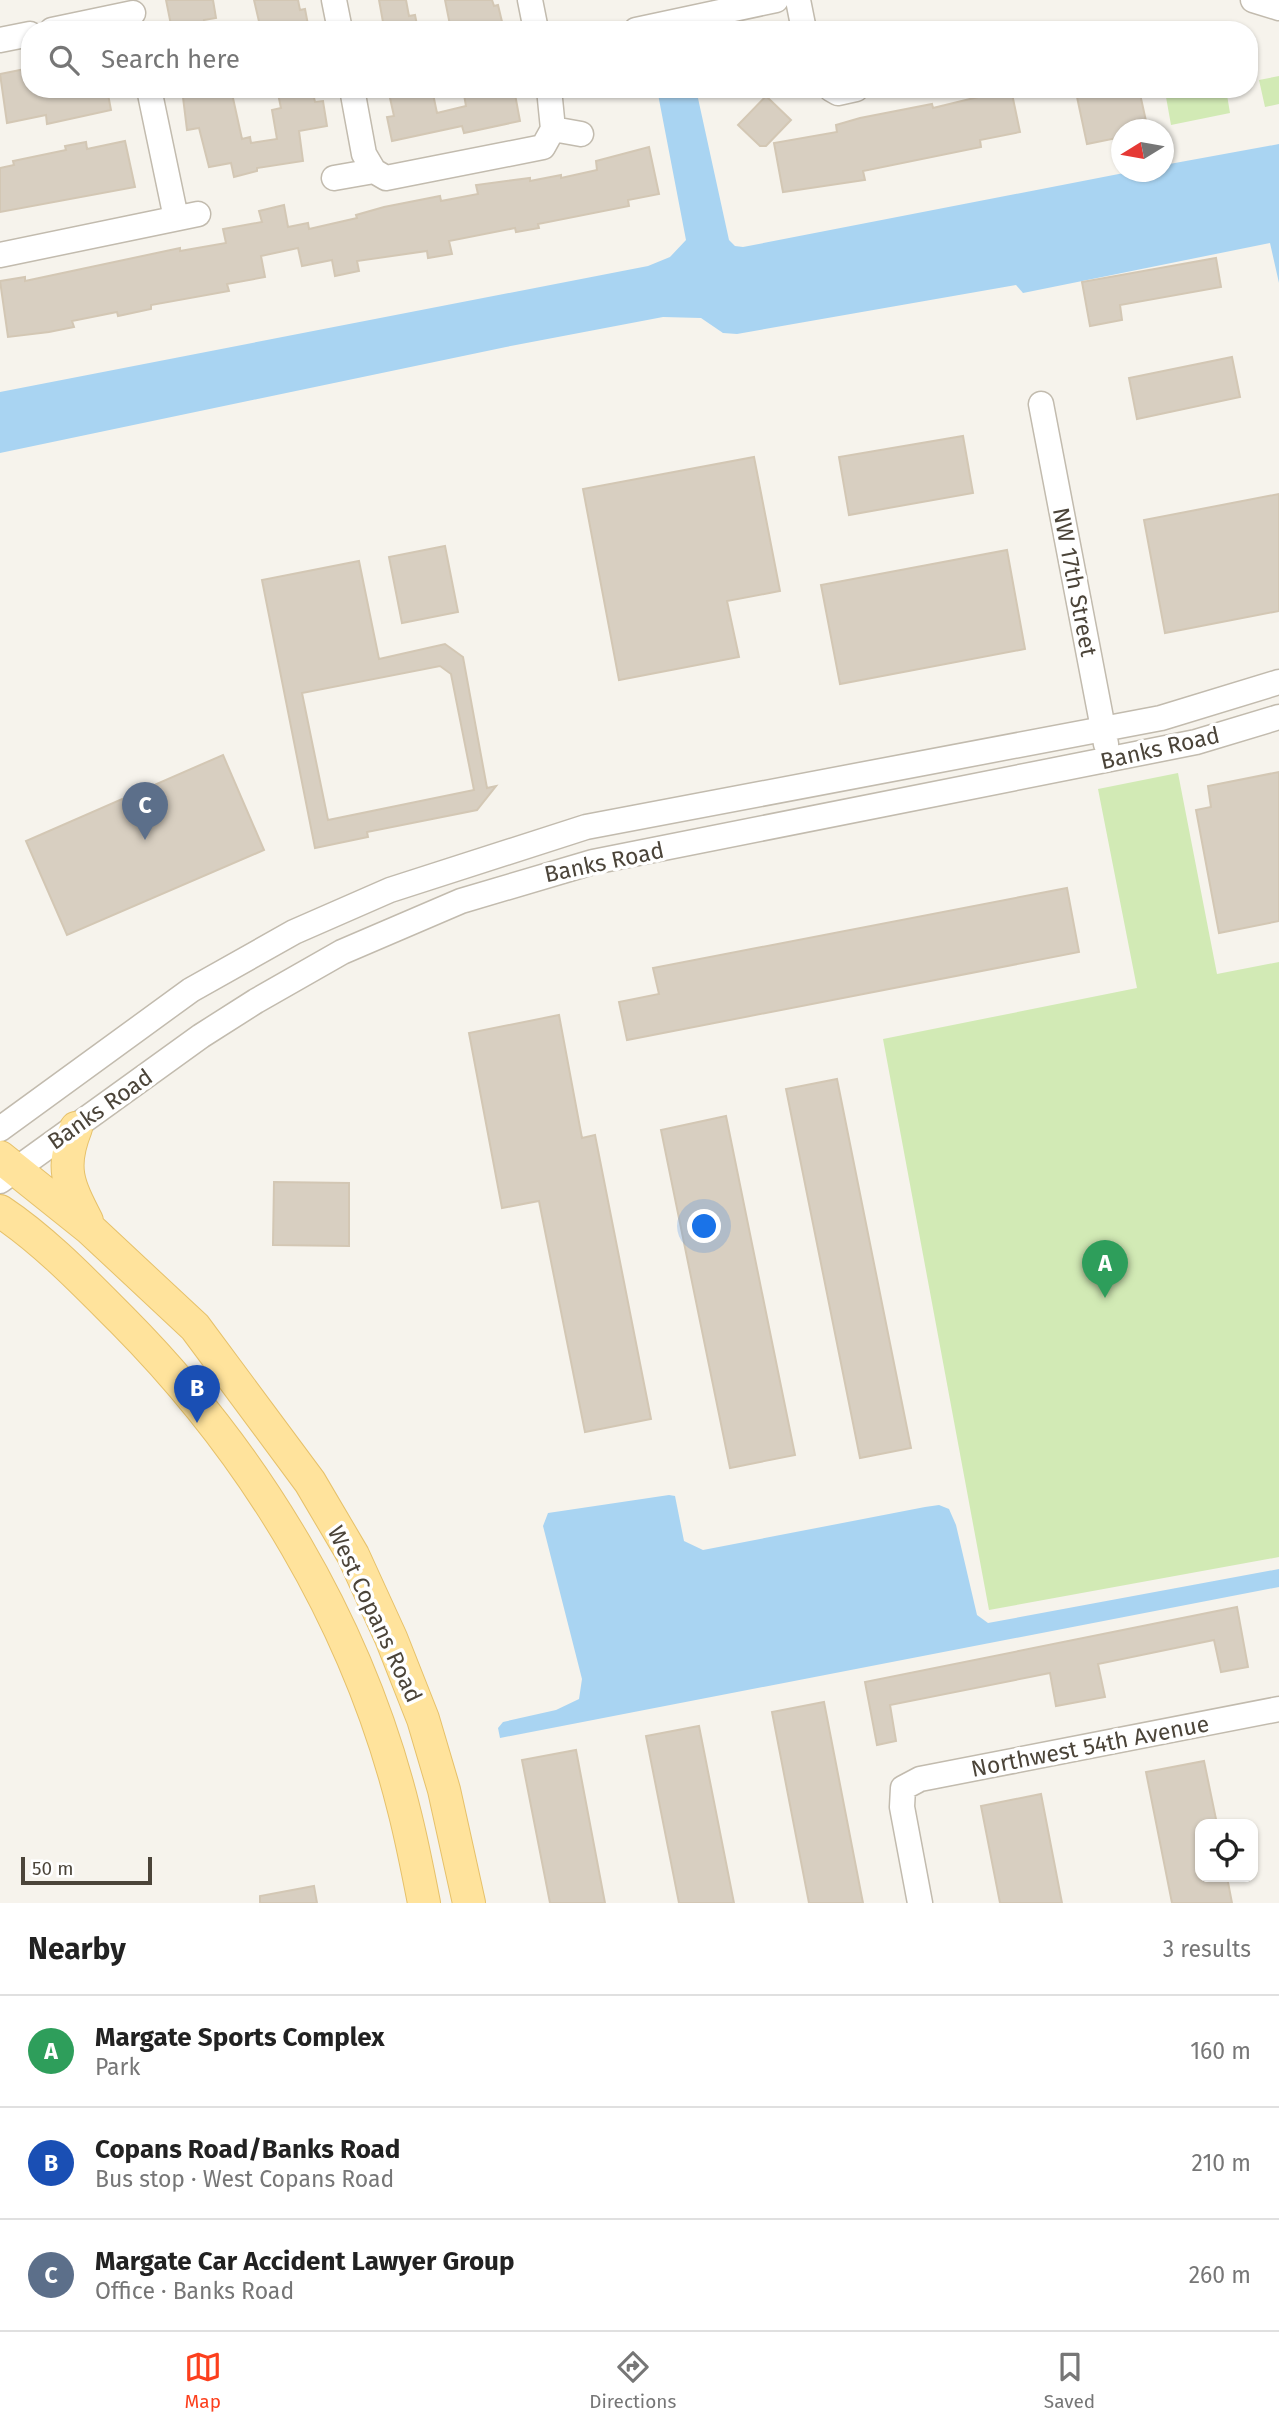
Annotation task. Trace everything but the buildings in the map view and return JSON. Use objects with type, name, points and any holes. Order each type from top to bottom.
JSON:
[{"type":"main road","points":[[76,1128],[69,1146],[66,1172],[90,1229]]},
{"type":"main road","name":"West Copans Road","points":[[5,1169],[90,1229],[195,1327],[310,1482],[353,1555],[391,1638],[423,1719],[444,1790],[469,1903]]},
{"type":"main road","name":"West Copans Road","points":[[0,1211],[81,1278],[162,1360],[216,1426],[277,1510],[352,1656],[379,1727],[404,1808],[424,1903]]},
{"type":"street","points":[[334,0],[338,21]]},
{"type":"street","points":[[530,0],[534,21]]},
{"type":"street","points":[[678,21],[776,0]]},
{"type":"street","points":[[798,0],[802,21]]},
{"type":"street","points":[[1253,0],[1279,8]]},
{"type":"street","points":[[98,21],[133,14]]},
{"type":"street","points":[[0,40],[21,36]]},
{"type":"street","points":[[0,255],[187,216],[152,98]]},
{"type":"street","points":[[354,98],[364,154],[374,172],[386,178],[543,146],[553,129],[550,98]]},
{"type":"street","points":[[553,129],[581,134]]},
{"type":"street","points":[[334,178],[374,172]]},
{"type":"street","name":"NW 17th Street","points":[[1041,404],[1110,761]]},
{"type":"street","name":"Banks Road","points":[[0,1129],[201,984],[293,932],[390,890],[586,827],[1161,718],[1279,682]]},
{"type":"street","name":"Banks Road","points":[[5,1169],[76,1128],[201,1036],[312,967],[400,925],[461,901],[593,862],[1196,743],[1279,717]]},
{"type":"street","name":"Northwest 54th Avenue","points":[[920,1903],[902,1807],[903,1788],[920,1779],[1278,1712]]},
{"type":"green space","points":[[1279,76],[1279,104],[1265,107],[1259,80]]},
{"type":"green space","points":[[1166,98],[1228,98],[1230,113],[1174,124],[1174,119],[1170,119]]},
{"type":"green space","points":[[1178,773],[1217,974],[1279,962],[1279,1557],[989,1610],[883,1039],[1137,988],[1098,789]]},
{"type":"water","points":[[659,98],[698,98],[729,240],[735,246],[743,247],[1111,175],[1111,182],[1174,182],[1174,163],[1279,144],[1279,283],[1270,243],[1023,293],[1016,285],[737,334],[723,333],[701,318],[663,317],[506,347],[0,453],[0,392],[648,266],[670,257],[686,240]]},
{"type":"water","points":[[675,1496],[684,1541],[703,1550],[925,1507],[939,1505],[949,1509],[956,1525],[977,1615],[988,1623],[1279,1569],[1279,1587],[500,1738],[498,1728],[503,1722],[556,1710],[579,1699],[582,1679],[543,1526],[548,1513]]},
{"type":"place","name":"Margate Car Accident Lawyer Group","points":[[145,840]]},
{"type":"place","name":"Margate Sports Complex","points":[[1105,1298]]},
{"type":"place","name":"Copans Road/Banks Road","points":[[197,1423]]}]
